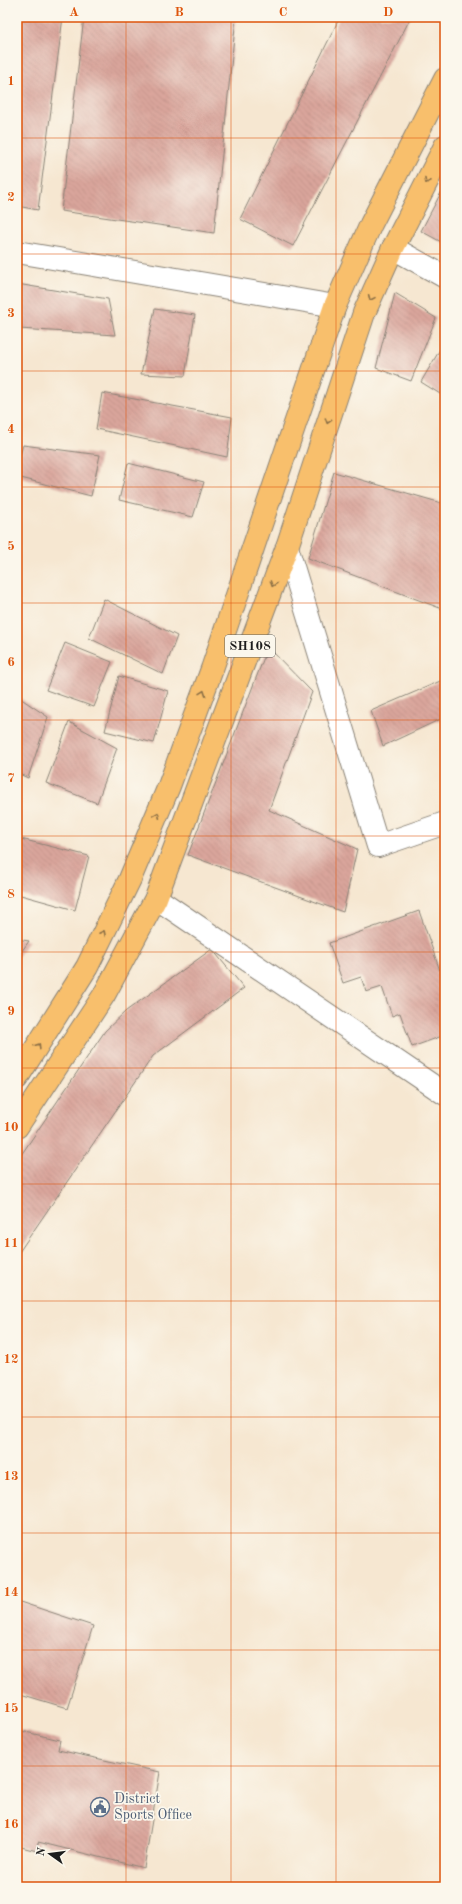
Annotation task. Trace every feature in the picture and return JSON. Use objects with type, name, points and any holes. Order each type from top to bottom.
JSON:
[{"type":"main road","points":[[17,1078],[87,966],[130,879],[169,786],[212,669],[335,306],[371,224],[445,79]]},
{"type":"main road","name":"SH108","points":[[17,1127],[104,995],[156,898],[287,547],[364,313],[393,248],[445,146]]},
{"type":"street","points":[[393,248],[445,277]]},
{"type":"street","points":[[17,252],[335,306]]},
{"type":"street","points":[[287,547],[378,846],[445,823]]},
{"type":"street","points":[[156,898],[445,1094]]},
{"type":"building","points":[[17,17],[63,17],[38,210],[17,206]]},
{"type":"building","points":[[84,17],[236,17],[214,233],[61,211]]},
{"type":"building","points":[[340,17],[411,17],[293,246],[240,219]]},
{"type":"building","points":[[445,185],[445,244],[421,231]]},
{"type":"building","points":[[17,284],[108,299],[115,335],[19,329],[17,336]]},
{"type":"building","points":[[395,293],[436,318],[411,381],[376,368]]},
{"type":"building","points":[[155,309],[195,315],[185,376],[141,374]]},
{"type":"building","points":[[445,341],[445,397],[421,382]]},
{"type":"building","points":[[102,393],[232,417],[227,457],[96,429]]},
{"type":"building","points":[[23,445],[100,455],[91,496],[17,477],[17,467]]},
{"type":"building","points":[[128,463],[204,482],[193,517],[119,500]]},
{"type":"building","points":[[334,472],[445,504],[445,610],[308,558]]},
{"type":"building","points":[[104,599],[177,636],[163,674],[89,638]]},
{"type":"building","points":[[65,643],[112,662],[94,707],[46,690]]},
{"type":"building","points":[[268,647],[312,692],[269,810],[357,849],[343,912],[188,855]]},
{"type":"building","points":[[119,676],[168,691],[154,743],[105,731]]},
{"type":"building","points":[[445,679],[445,717],[383,746],[371,711]]},
{"type":"building","points":[[17,696],[48,717],[28,778],[17,773]]},
{"type":"building","points":[[69,722],[117,748],[97,803],[46,783]]},
{"type":"building","points":[[17,838],[89,856],[75,910],[17,894]]},
{"type":"building","points":[[419,911],[445,985],[445,1035],[412,1047],[400,1013],[392,1016],[382,987],[366,992],[361,977],[343,983],[329,943]]},
{"type":"building","points":[[17,939],[29,941],[17,958]]},
{"type":"building","points":[[212,949],[244,988],[153,1056],[17,1255],[17,1161],[105,1031],[126,1011]]},
{"type":"building","points":[[17,1601],[93,1626],[67,1708],[17,1693]]},
{"type":"building","name":"District Sports Office","points":[[17,1730],[60,1740],[58,1750],[160,1772],[144,1868],[38,1842],[37,1851],[17,1846]]},
{"type":"place","name":"District Sports Office","points":[[100,1807]]}]
